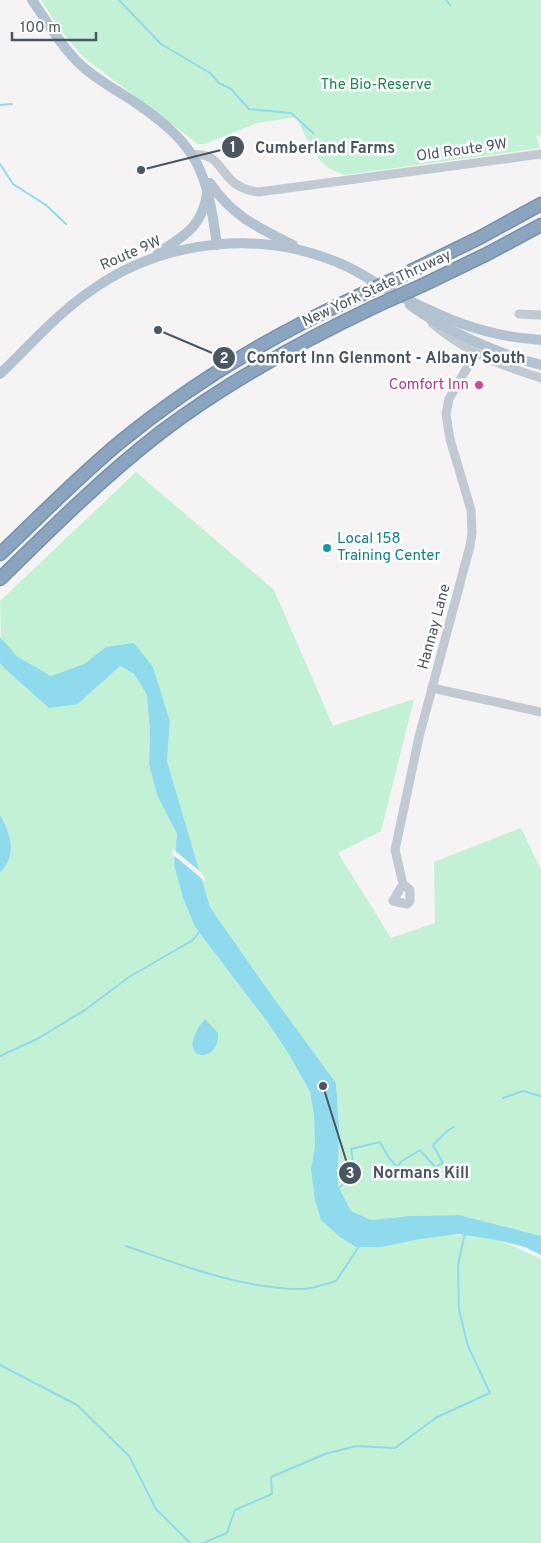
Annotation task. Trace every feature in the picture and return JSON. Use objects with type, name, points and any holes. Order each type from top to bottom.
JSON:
[{"type":"highway","name":"New York State Thruway","points":[[0,554],[102,457],[182,395],[269,340],[479,238],[541,204]]},
{"type":"highway","name":"New York State Thruway","points":[[0,579],[99,484],[176,421],[225,388],[277,356],[376,306],[487,254],[541,225]]},
{"type":"main road","points":[[32,0],[75,59],[95,77],[144,108],[178,137],[193,155],[220,198],[236,213],[258,228],[307,253],[347,267],[393,293],[451,320],[517,343],[541,345]]},
{"type":"main road","points":[[204,175],[208,188],[217,244]]},
{"type":"main road","points":[[146,261],[187,234],[195,226],[203,212],[208,188]]},
{"type":"main road","name":"Route 9W","points":[[0,374],[80,298],[117,274],[146,261],[174,252],[217,244],[263,245],[307,253]]},
{"type":"main road","points":[[393,293],[421,314],[478,342],[541,365]]},
{"type":"main road","points":[[489,333],[541,340]]},
{"type":"street","name":"Old Route 9W","points":[[193,155],[203,154],[210,157],[237,185],[259,192],[541,154]]},
{"type":"street","points":[[421,314],[453,340],[475,354],[498,364],[541,378]]},
{"type":"street","points":[[519,314],[541,315]]},
{"type":"street","name":"Hannay Lane","points":[[403,884],[395,850],[419,737],[468,556],[472,532],[471,510],[450,439],[446,414],[449,399],[475,354]]},
{"type":"street","points":[[432,688],[541,712]]},
{"type":"green space","name":"The Bio-Reserve","points":[[41,0],[541,0],[541,135],[536,136],[540,148],[344,175],[328,167],[317,156],[297,117],[257,123],[205,144],[198,144],[83,57],[59,28]]},
{"type":"green space","points":[[136,472],[274,590],[333,726],[414,699],[381,831],[338,853],[391,938],[435,923],[434,862],[521,828],[541,870],[541,1236],[459,1215],[409,1216],[371,1220],[351,1212],[338,1186],[339,1126],[336,1083],[210,907],[167,761],[170,721],[153,667],[106,647],[84,664],[51,676],[18,657],[1,640],[0,601]]},
{"type":"green space","points":[[0,663],[3,667],[78,704],[120,666],[134,674],[147,695],[150,733],[149,764],[157,795],[177,834],[174,865],[183,898],[195,927],[268,1023],[290,1056],[310,1092],[314,1116],[315,1146],[311,1169],[382,1247],[440,1236],[469,1235],[498,1240],[541,1259],[541,1543],[0,1543]]},
{"type":"water","points":[[0,637],[18,657],[51,676],[84,664],[106,647],[134,643],[153,667],[170,721],[167,761],[210,907],[336,1083],[339,1126],[338,1186],[351,1211],[371,1220],[409,1216],[459,1215],[541,1236],[541,1255],[525,1247],[459,1234],[420,1239],[382,1247],[356,1247],[340,1237],[321,1220],[315,1200],[311,1169],[315,1146],[314,1116],[310,1092],[290,1056],[268,1023],[195,927],[183,898],[174,865],[177,834],[157,795],[149,764],[150,733],[147,695],[134,674],[120,666],[78,704],[49,708],[0,663]]},
{"type":"water","points":[[0,815],[7,829],[11,851],[6,866],[0,872]]},
{"type":"water","points":[[205,1019],[218,1033],[217,1044],[206,1055],[194,1051],[193,1043],[196,1033]]},
{"type":"pier","points":[[173,849],[203,874],[206,882],[172,854]]},
{"type":"waterway","points":[[119,0],[161,44],[210,73],[219,83],[231,89],[249,109],[291,113],[313,133]]},
{"type":"waterway","points":[[446,0],[450,5]]},
{"type":"waterway","points":[[0,105],[12,104]]},
{"type":"waterway","points":[[0,164],[13,184],[46,205],[66,224]]},
{"type":"waterway","points":[[0,1056],[37,1039],[85,1010],[129,977],[193,940],[200,931]]},
{"type":"waterway","points":[[503,1098],[523,1091],[541,1096]]},
{"type":"waterway","points":[[337,1189],[355,1176],[351,1149],[380,1142],[389,1158],[397,1167],[402,1161],[420,1150],[435,1167],[443,1163],[433,1145],[447,1131],[454,1127]]},
{"type":"waterway","points":[[203,1543],[227,1533],[235,1510],[272,1494],[271,1477],[325,1454],[356,1446],[395,1448],[437,1417],[490,1393],[468,1346],[459,1310],[458,1265],[465,1233]]},
{"type":"waterway","points":[[126,1246],[189,1268],[232,1280],[277,1288],[303,1289],[336,1281],[360,1245]]},
{"type":"waterway","points":[[0,1365],[77,1405],[129,1456],[156,1509],[190,1543]]},
{"type":"place","name":"Cumberland Farms","points":[[141,170]]},
{"type":"place","name":"Comfort Inn Glenmont - Albany South","points":[[158,330]]},
{"type":"place","name":"Comfort Inn","points":[[479,385]]},
{"type":"place","name":"Local 158 Training Center","points":[[327,548]]},
{"type":"place","name":"Normans Kill","points":[[323,1086]]}]
